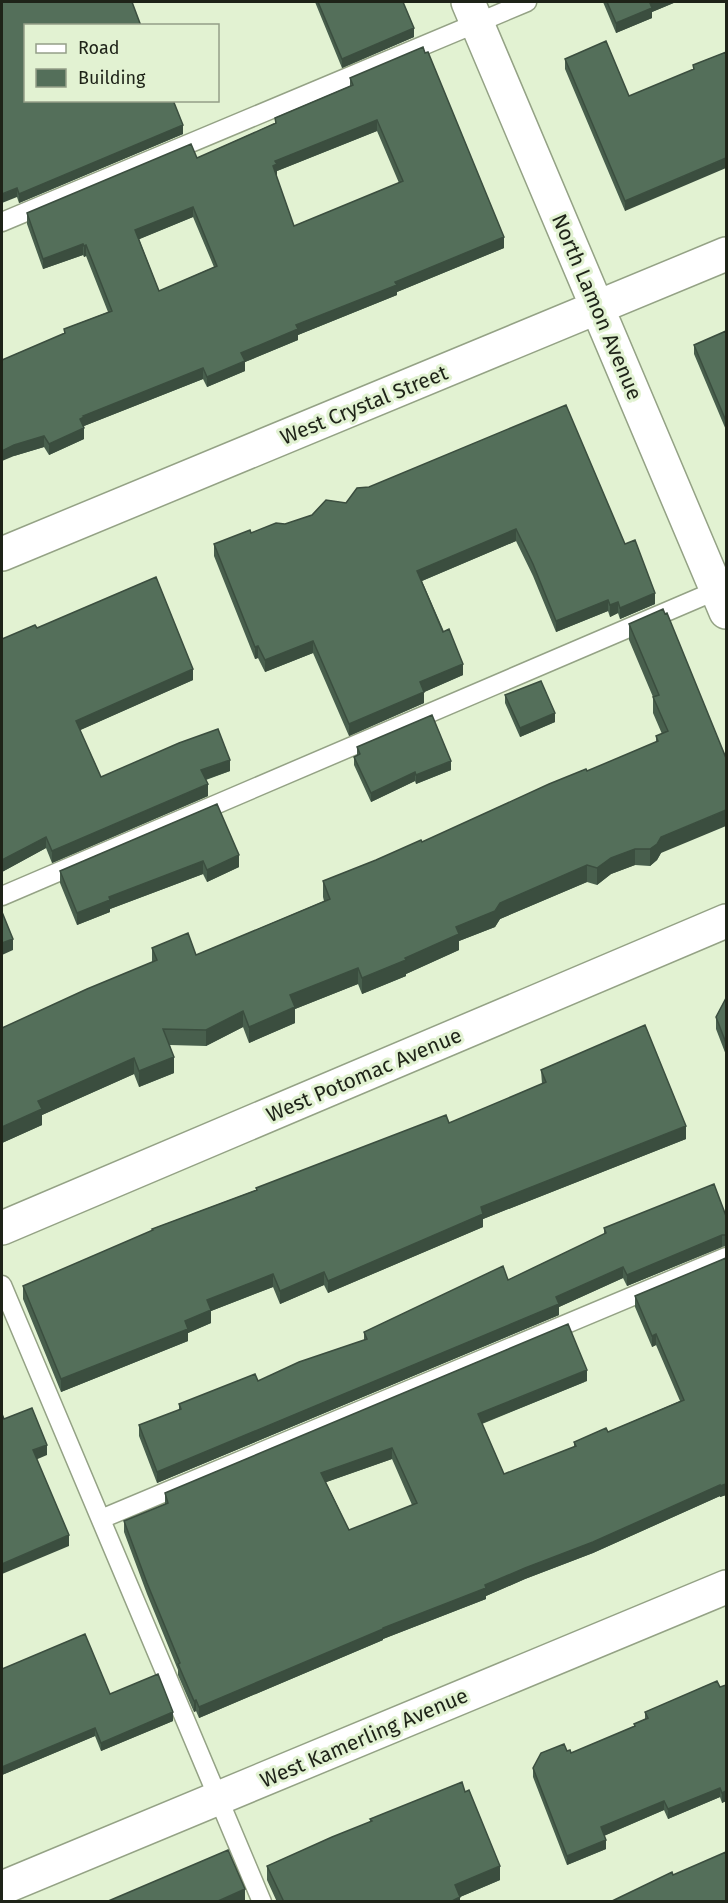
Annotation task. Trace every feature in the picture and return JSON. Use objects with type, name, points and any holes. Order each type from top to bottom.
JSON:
[{"type":"street","name":"North Lamon Avenue","points":[[472,12],[723,596]]},
{"type":"street","name":"West Crystal Street","points":[[2,554],[598,309],[726,254]]},
{"type":"street","name":"West Potomac Avenue","points":[[2,1227],[726,921]]},
{"type":"street","name":"West Kamerling Avenue","points":[[2,1888],[726,1587]]},
{"type":"lane","points":[[2,222],[472,12],[527,2]]},
{"type":"lane","points":[[2,896],[723,596]]},
{"type":"lane","points":[[100,1519],[726,1257]]},
{"type":"lane","points":[[2,1285],[262,1902]]},
{"type":"building","points":[[2,2],[132,2],[140,24],[24,24],[24,102],[174,102],[183,125],[19,194],[17,188],[2,194]]},
{"type":"building","points":[[318,2],[403,2],[414,28],[342,59]]},
{"type":"building","points":[[607,2],[653,2],[650,3],[652,8],[616,23]]},
{"type":"building","points":[[606,41],[629,96],[694,69],[693,65],[726,52],[726,158],[625,201],[565,59]]},
{"type":"building","points":[[423,47],[425,53],[428,52],[504,237],[395,282],[397,285],[296,325],[298,329],[241,353],[245,361],[207,377],[203,368],[83,416],[80,419],[84,428],[49,444],[44,436],[2,451],[2,360],[65,333],[64,329],[112,311],[86,245],[83,244],[43,259],[27,213],[191,144],[197,158],[276,123],[275,118],[353,85],[350,78]],"holes":[[[377,120],[403,181],[294,226],[273,166],[277,164],[275,161]],[[193,207],[217,266],[159,291],[135,230]]]},
{"type":"building","points":[[726,331],[726,421],[694,345]]},
{"type":"building","points":[[566,405],[625,544],[635,540],[655,593],[620,608],[618,602],[610,605],[608,600],[556,621],[516,529],[417,571],[443,632],[449,629],[463,664],[420,682],[424,692],[349,724],[313,641],[265,660],[258,646],[255,647],[214,544],[250,530],[251,533],[276,523],[285,524],[312,515],[326,500],[346,503],[357,488],[369,487]]},
{"type":"building","points":[[156,577],[193,669],[76,721],[101,777],[179,743],[218,729],[230,760],[201,770],[208,784],[52,851],[46,837],[2,860],[2,639],[35,625],[37,628]]},
{"type":"building","points":[[663,609],[665,614],[667,613],[726,758],[726,810],[661,837],[650,849],[635,849],[611,858],[597,868],[587,865],[500,903],[495,911],[456,927],[459,934],[405,958],[406,960],[362,978],[358,968],[290,995],[295,1007],[249,1027],[243,1011],[206,1030],[163,1029],[174,1057],[139,1071],[134,1058],[38,1101],[42,1109],[2,1127],[2,1028],[157,960],[152,948],[188,933],[196,955],[330,899],[323,881],[421,840],[422,842],[549,784],[586,769],[587,771],[658,741],[656,736],[668,731],[653,697],[659,695],[629,624]]},
{"type":"building","points":[[541,681],[555,713],[520,728],[505,695]]},
{"type":"building","points":[[432,715],[451,761],[416,775],[415,772],[371,793],[354,757],[360,754],[357,747]]},
{"type":"building","points":[[217,804],[239,855],[207,870],[203,861],[109,897],[110,900],[77,913],[60,871]]},
{"type":"building","points":[[2,912],[13,939],[2,943]]},
{"type":"building","points":[[726,998],[726,1043],[716,1017]]},
{"type":"building","points":[[645,1025],[686,1126],[481,1207],[483,1214],[328,1281],[324,1272],[280,1291],[273,1274],[207,1300],[211,1310],[185,1321],[188,1329],[61,1379],[23,1286],[152,1229],[446,1115],[449,1123],[546,1082],[541,1070]]},
{"type":"building","points":[[714,1184],[726,1216],[726,1235],[627,1275],[623,1267],[556,1297],[559,1304],[157,1472],[139,1425],[181,1409],[179,1404],[255,1374],[258,1381],[299,1362],[367,1339],[364,1332],[503,1266],[508,1280],[606,1233],[604,1228]]},
{"type":"building","points":[[726,1258],[726,1484],[593,1542],[485,1585],[486,1588],[383,1628],[199,1707],[196,1700],[194,1701],[178,1664],[180,1663],[124,1521],[168,1503],[165,1493],[568,1324],[587,1370],[478,1414],[504,1474],[576,1446],[574,1442],[606,1428],[608,1432],[684,1400],[656,1334],[652,1336],[635,1296]],"holes":[[[392,1448],[417,1503],[349,1530],[321,1473]]]},
{"type":"building","points":[[32,1408],[47,1445],[33,1450],[69,1535],[2,1564],[2,1414],[4,1419]]},
{"type":"building","points":[[85,1634],[110,1694],[158,1674],[173,1712],[101,1743],[95,1728],[2,1767],[2,1669]]},
{"type":"building","points":[[717,1681],[720,1687],[726,1685],[726,1791],[722,1793],[720,1788],[668,1809],[664,1801],[601,1827],[606,1840],[567,1856],[533,1768],[541,1753],[564,1744],[567,1751],[570,1750],[571,1753],[635,1726],[634,1724],[648,1718],[645,1712]]},
{"type":"building","points":[[462,1782],[465,1792],[469,1790],[500,1866],[455,1885],[460,1897],[450,1902],[284,1902],[267,1866],[372,1821],[370,1819]]},
{"type":"building","points":[[228,1850],[245,1889],[216,1902],[106,1902]]},
{"type":"building","points":[[726,1852],[726,1902],[610,1902],[672,1872],[673,1875]]}]
